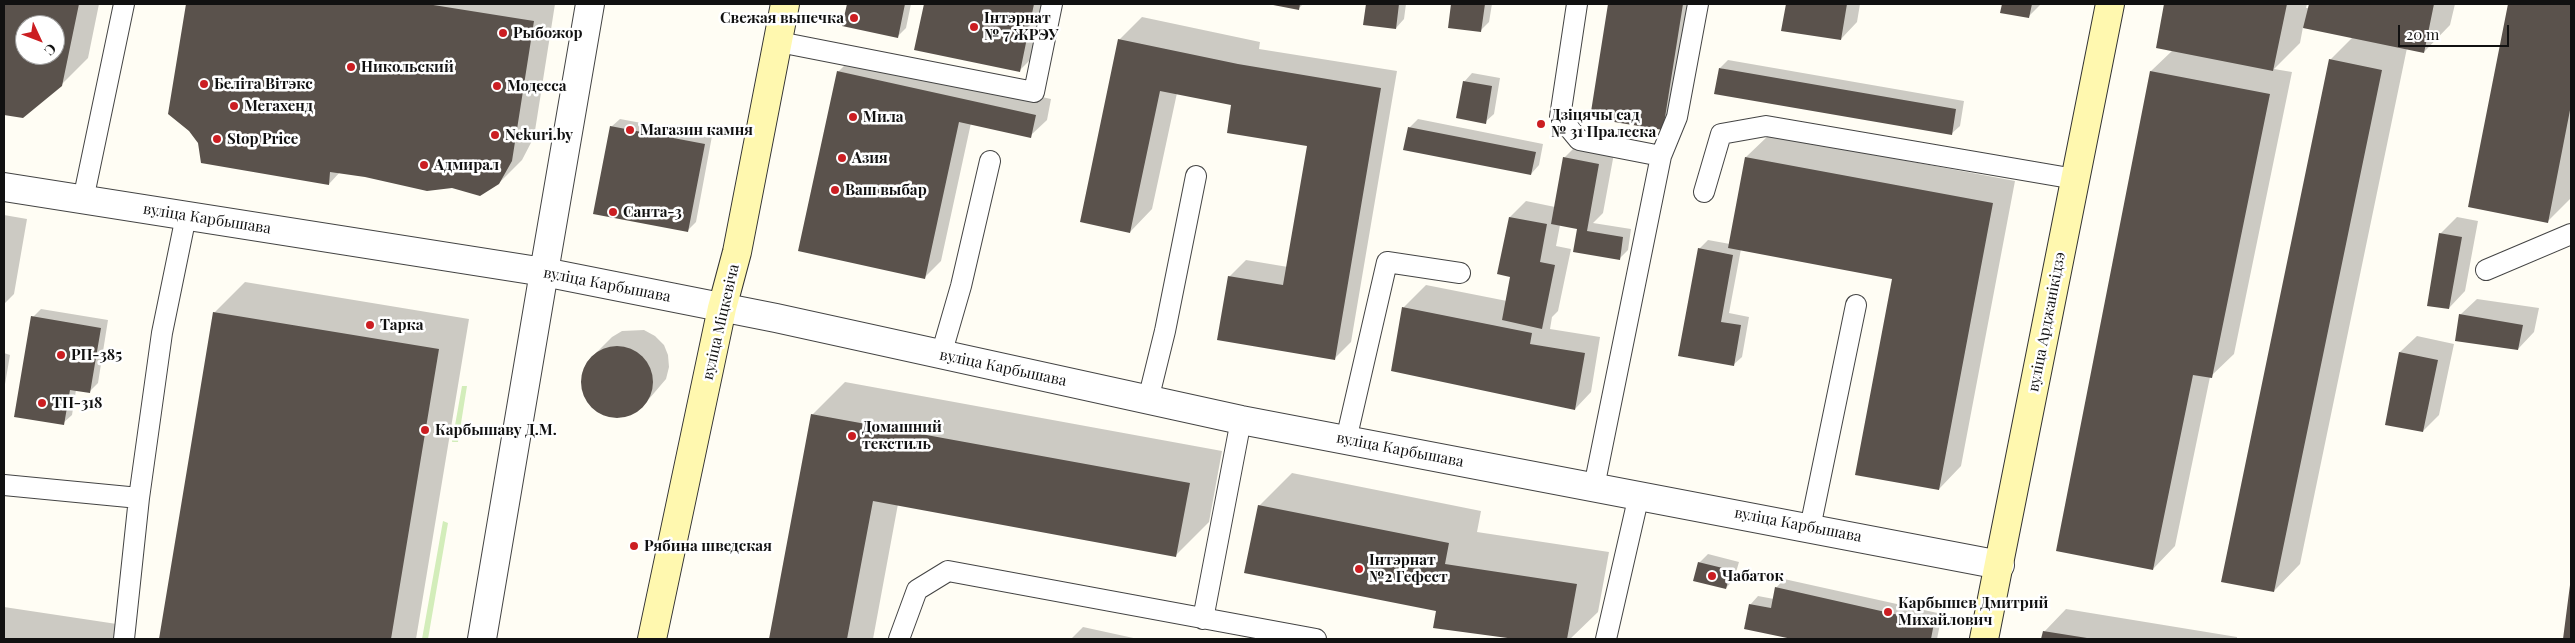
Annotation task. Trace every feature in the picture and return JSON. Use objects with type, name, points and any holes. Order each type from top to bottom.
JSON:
[{"type":"main road","name":"вуліца Міцкевіча","points":[[652,639],[722,308],[737,252],[785,4]]},
{"type":"main road","name":"вуліца Арджанікідзэ","points":[[1984,639],[2110,4]]},
{"type":"street","points":[[482,639],[590,4]]},
{"type":"street","name":"вуліца Карбышава","points":[[4,187],[544,272],[722,308],[1241,420],[2000,565]]},
{"type":"lane","points":[[83,200],[124,4]]},
{"type":"lane","points":[[778,42],[1034,92],[1052,4]]},
{"type":"lane","points":[[1577,4],[1560,117],[1579,140],[1661,156]]},
{"type":"lane","points":[[1594,487],[1661,156],[1676,116],[1698,4]]},
{"type":"lane","points":[[1704,192],[1721,134],[1766,126],[2075,180]]},
{"type":"lane","points":[[941,355],[960,286],[990,161]]},
{"type":"lane","points":[[1148,400],[1165,331],[1196,176]]},
{"type":"lane","points":[[124,639],[139,498],[162,333],[186,216]]},
{"type":"lane","points":[[2486,270],[2571,234]]},
{"type":"lane","points":[[1346,440],[1387,262],[1460,273]]},
{"type":"lane","points":[[1810,528],[1856,305]]},
{"type":"lane","points":[[1203,619],[1241,420]]},
{"type":"lane","points":[[4,485],[139,498]]},
{"type":"lane","points":[[1606,639],[1639,495]]},
{"type":"lane","points":[[899,639],[917,590],[948,571],[1316,639]]},
{"type":"green space","points":[[462,386],[467,386],[458,442],[452,442]]},
{"type":"green space","points":[[443,521],[448,523],[428,639],[422,639]]},
{"type":"building","points":[[4,4],[79,4],[62,86],[23,118],[4,115]]},
{"type":"building","name":"Никольский","points":[[186,4],[427,4],[534,21],[512,161],[499,184],[480,196],[452,188],[427,191],[365,177],[330,172],[329,185],[201,163],[198,143],[189,131],[168,114]]},
{"type":"building","points":[[847,4],[905,4],[898,38],[842,26]]},
{"type":"building","name":"Інтэрнат № 7 ЖРЭУ","points":[[924,4],[1034,4],[1020,72],[914,50]]},
{"type":"building","points":[[1268,4],[1300,4],[1299,10]]},
{"type":"building","points":[[1366,4],[1399,4],[1396,29],[1363,25]]},
{"type":"building","points":[[1451,4],[1485,4],[1481,32],[1448,28]]},
{"type":"building","points":[[1608,4],[1683,4],[1663,130],[1590,118]]},
{"type":"building","points":[[1786,4],[1847,4],[1841,40],[1781,31]]},
{"type":"building","points":[[2002,4],[2032,4],[2029,18],[2000,13]]},
{"type":"building","points":[[2164,4],[2287,4],[2273,71],[2156,48]]},
{"type":"building","points":[[2309,4],[2434,4],[2424,53],[2303,28]]},
{"type":"building","points":[[2508,4],[2571,4],[2571,105],[2548,223],[2468,207]]},
{"type":"building","points":[[1118,39],[1238,64],[1381,88],[1335,360],[1217,340],[1228,276],[1283,285],[1307,146],[1227,133],[1231,105],[1160,91],[1130,233],[1080,222]]},
{"type":"building","points":[[2329,59],[2382,70],[2274,592],[2221,582]]},
{"type":"building","points":[[1719,68],[1956,109],[1952,135],[1714,94]]},
{"type":"building","points":[[837,71],[1036,115],[1031,138],[959,122],[925,279],[798,251]]},
{"type":"building","points":[[2150,71],[2270,94],[2212,378],[2193,375],[2153,570],[2056,551]]},
{"type":"building","points":[[1463,81],[1492,86],[1486,124],[1456,118]]},
{"type":"building","points":[[610,126],[705,144],[688,232],[593,214]]},
{"type":"building","points":[[1408,127],[1536,152],[1531,175],[1403,150]]},
{"type":"building","points":[[1563,157],[1599,164],[1587,231],[1623,237],[1620,260],[1573,252],[1577,229],[1551,224]]},
{"type":"building","points":[[1745,157],[1993,203],[1939,490],[1855,475],[1892,279],[1728,248]]},
{"type":"building","points":[[1509,217],[1547,224],[1540,262],[1555,265],[1542,329],[1502,320],[1510,277],[1497,274]]},
{"type":"building","points":[[2439,233],[2462,237],[2449,309],[2427,306]]},
{"type":"building","points":[[1698,248],[1733,255],[1721,322],[1741,325],[1734,366],[1678,356]]},
{"type":"building","points":[[1402,307],[1532,333],[1530,344],[1585,353],[1575,410],[1391,371]]},
{"type":"building","points":[[213,312],[439,349],[391,639],[159,639]]},
{"type":"building","points":[[2459,314],[2523,325],[2518,350],[2455,341]]},
{"type":"building","name":"РП-385","points":[[31,316],[101,328],[90,393],[70,390],[64,425],[14,417]]},
{"type":"building","points":[[624,346],[643,356],[651,368],[653,382],[651,396],[643,408],[631,416],[610,418],[591,408],[583,396],[581,375],[591,356],[603,348]]},
{"type":"building","points":[[2399,352],[2438,360],[2423,432],[2385,425]]},
{"type":"building","points":[[811,414],[1190,483],[1176,557],[873,501],[847,639],[769,639]]},
{"type":"building","name":"Інтэрнат №2 Гефест","points":[[1258,505],[1449,543],[1445,564],[1577,584],[1567,639],[1515,639],[1433,628],[1436,611],[1244,573]]},
{"type":"building","name":"Чабаток","points":[[1698,562],[1731,570],[1726,589],[1693,581]]},
{"type":"building","points":[[2570,585],[2571,639],[2563,639]]},
{"type":"building","points":[[1775,587],[1934,623],[1931,639],[1792,639],[1744,629],[1749,604],[1771,608]]},
{"type":"building","points":[[2043,631],[2087,638],[2087,639],[2041,639]]},
{"type":"place","name":"Свежая выпечка","points":[[854,18]]},
{"type":"place","name":"Інтэрнат № 7 ЖРЭУ","points":[[974,27]]},
{"type":"place","name":"Рыбожор","points":[[503,33]]},
{"type":"place","name":"Никольский","points":[[351,67]]},
{"type":"place","name":"Беліта Вітэкс","points":[[204,84]]},
{"type":"place","name":"Модесса","points":[[497,86]]},
{"type":"place","name":"Мегахенд","points":[[234,106]]},
{"type":"place","name":"Мила","points":[[853,117]]},
{"type":"place","name":"Дзіцячы сад № 31 Пралеска","points":[[1541,124]]},
{"type":"place","name":"Магазин камня","points":[[630,130]]},
{"type":"place","name":"Nekuri.by","points":[[495,135]]},
{"type":"place","name":"Stop Price","points":[[217,139]]},
{"type":"place","name":"Азия","points":[[842,158]]},
{"type":"place","name":"Адмирал","points":[[424,165]]},
{"type":"place","name":"Ваш выбар","points":[[835,190]]},
{"type":"place","name":"Санта-3","points":[[613,212]]},
{"type":"place","name":"Тарка","points":[[370,325]]},
{"type":"place","name":"РП-385","points":[[61,355]]},
{"type":"place","name":"ТП-318","points":[[42,403]]},
{"type":"place","name":"Карбышаву Д.М.","points":[[425,430]]},
{"type":"place","name":"Домашний текстиль","points":[[852,436]]},
{"type":"place","name":"Рябина шведская","points":[[634,546]]},
{"type":"place","name":"Інтэрнат №2 Гефест","points":[[1359,569]]},
{"type":"place","name":"Чабаток","points":[[1712,576]]},
{"type":"place","name":"Карбышев Дмитрий Михайлович","points":[[1888,612]]}]
